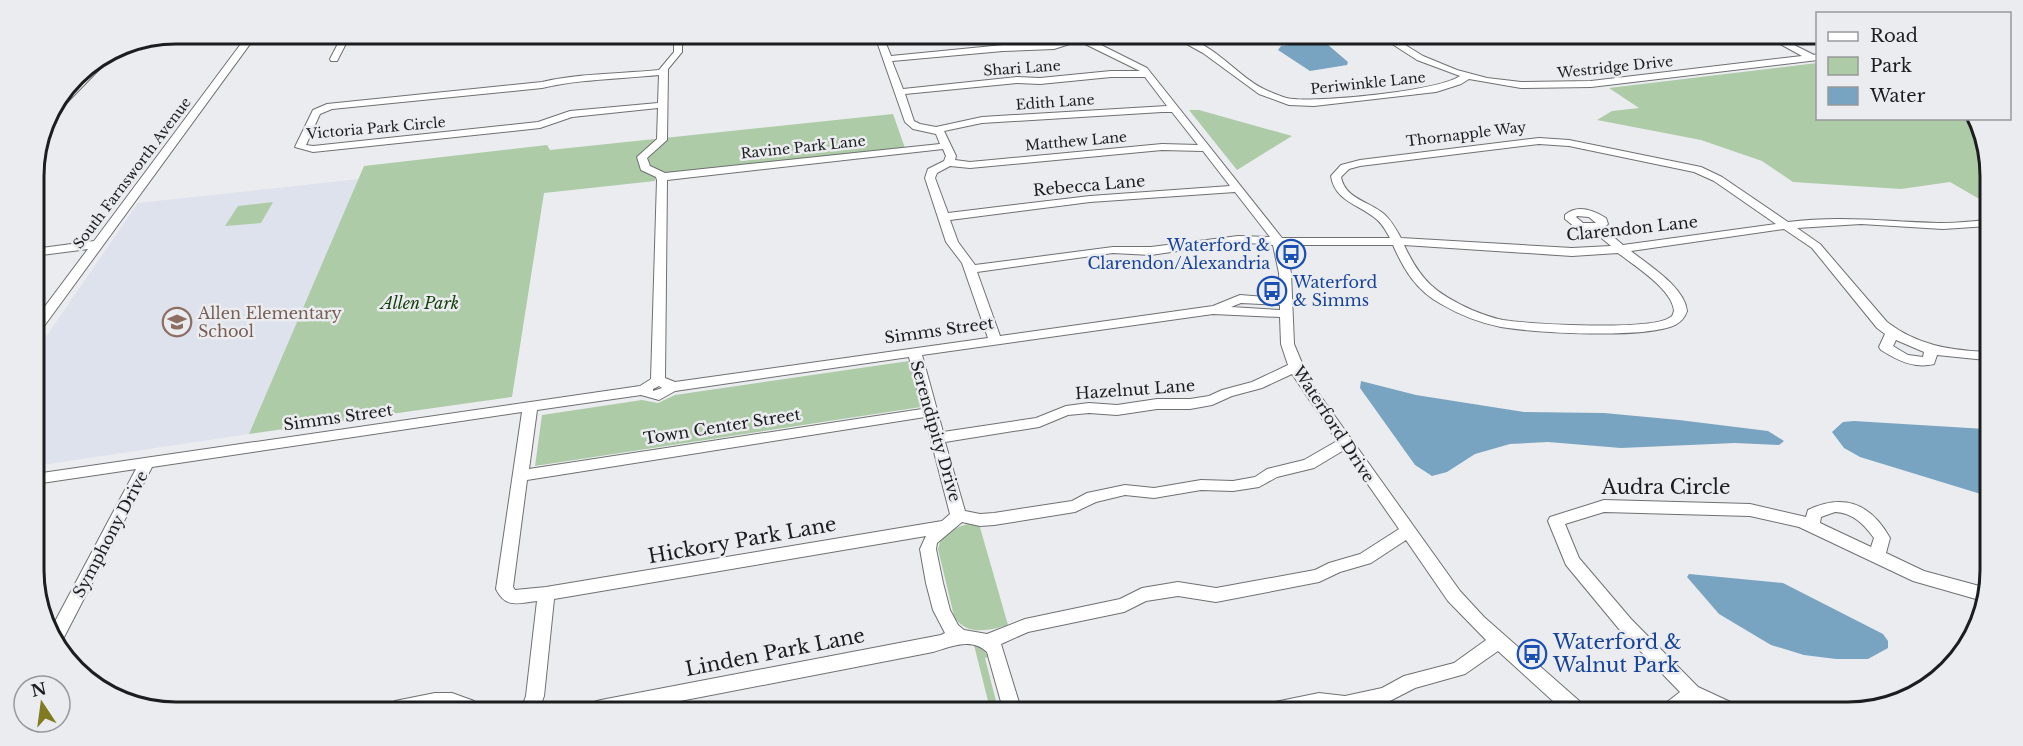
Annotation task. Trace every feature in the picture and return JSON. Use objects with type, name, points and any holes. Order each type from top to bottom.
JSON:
[{"type":"street","name":"South Farnsworth Avenue","points":[[44,317],[246,44]]},
{"type":"street","points":[[334,59],[342,44]]},
{"type":"street","points":[[664,384],[662,177],[645,168],[642,161],[648,151],[661,143],[664,66],[678,52],[678,44]]},
{"type":"street","points":[[882,44],[912,125],[937,130],[942,134],[951,156],[949,163],[935,169],[930,174],[954,246],[964,257],[970,269],[995,340]]},
{"type":"street","points":[[887,59],[1060,44]]},
{"type":"street","name":"Waterford Drive","points":[[1094,44],[1133,63],[1148,74],[1278,242],[1281,251],[1287,340],[1295,368],[1345,443],[1454,596],[1498,641],[1567,702]]},
{"type":"street","name":"Periwinkle Lane","points":[[1192,44],[1213,55],[1262,92],[1289,102],[1314,103],[1436,89],[1458,82],[1467,76]]},
{"type":"street","name":"Westridge Drive","points":[[1396,44],[1415,56],[1467,76],[1521,85],[1569,87],[1814,57]]},
{"type":"street","points":[[1786,44],[1814,57]]},
{"type":"street","name":"Victoria Park Circle","points":[[663,72],[594,79],[568,79],[542,84],[330,106],[316,112],[300,147],[313,150],[547,124],[558,117],[570,114],[663,105]]},
{"type":"street","name":"Shari Lane","points":[[899,92],[1017,80],[1040,81],[1111,74],[1148,74]]},
{"type":"street","name":"Edith Lane","points":[[937,130],[956,124],[1040,116],[1068,116],[1145,108],[1176,109]]},
{"type":"street","name":"Thornapple Way","points":[[1397,241],[1382,218],[1352,200],[1338,187],[1336,176],[1339,171],[1360,163],[1522,141],[1569,143],[1697,169],[1718,179],[1787,226]]},
{"type":"street","name":"Ravine Park Lane","points":[[662,177],[947,146]]},
{"type":"street","name":"Matthew Lane","points":[[949,163],[970,165],[1162,147],[1206,148]]},
{"type":"street","name":"Rebecca Lane","points":[[943,217],[1090,199],[1112,200],[1201,190],[1239,189]]},
{"type":"street","name":"Clarendon Lane","points":[[970,269],[1113,250],[1150,251],[1238,239],[1278,242],[1397,241],[1544,252],[1593,252],[1838,220],[1942,226],[1980,224]]},
{"type":"street","points":[[1787,226],[1826,256],[1882,325],[1892,333],[1886,347],[1900,357],[1925,362],[1929,361],[1931,350],[1980,355]]},
{"type":"street","points":[[1397,241],[1408,266],[1420,283],[1452,305],[1485,318],[1526,326],[1637,328],[1656,327],[1678,316],[1681,309],[1680,300],[1672,291],[1596,228]]},
{"type":"street","points":[[44,251],[98,244]]},
{"type":"street","name":"Simms Street","points":[[44,478],[530,408],[645,390],[650,384],[914,352],[1214,310],[1286,308]]},
{"type":"street","name":"Serendipity Drive","points":[[914,352],[937,438],[952,521],[934,534],[929,541],[928,549],[945,623],[957,635]]},
{"type":"street","name":"Hazelnut Lane","points":[[937,438],[1039,422],[1066,411],[1089,408],[1117,410],[1212,400],[1227,393],[1257,385],[1295,368]]},
{"type":"street","points":[[519,476],[530,408]]},
{"type":"street","name":"Town Center Street","points":[[519,476],[930,412]]},
{"type":"street","name":"Hickory Park Lane","points":[[519,476],[504,589],[511,597],[546,594],[952,521],[994,519],[1075,506],[1092,497],[1125,490],[1154,493],[1201,485],[1233,486],[1259,482],[1272,473],[1309,464],[1345,443]]},
{"type":"street","name":"Symphony Drive","points":[[58,631],[147,462]]},
{"type":"street","name":"Audra Circle","points":[[1711,702],[1692,693],[1625,624],[1572,561],[1556,521],[1604,506],[1634,505],[1750,510],[1812,525],[1919,576],[1977,592]]},
{"type":"street","points":[[1812,525],[1814,514],[1828,506],[1851,508],[1871,521],[1882,538],[1877,555]]},
{"type":"street","points":[[989,641],[1025,626],[1124,605],[1142,595],[1178,589],[1216,595],[1319,576],[1335,567],[1365,558],[1408,531]]},
{"type":"street","points":[[533,702],[546,594]]},
{"type":"street","points":[[957,635],[989,641],[995,649],[1010,702]]},
{"type":"street","name":"Linden Park Lane","points":[[633,702],[933,645],[957,635]]},
{"type":"street","points":[[1354,702],[1386,695],[1410,681],[1459,669],[1498,641]]},
{"type":"street","points":[[1681,702],[1692,693]]},
{"type":"street","points":[[427,702],[450,700],[455,702]]},
{"type":"shaded area","name":"Allen Elementary School","points":[[359,179],[249,434],[44,465],[44,339],[138,203]]},
{"type":"green space","points":[[1816,63],[1816,120],[1967,120],[1973,133],[1978,158],[1980,199],[1950,182],[1901,189],[1793,182],[1762,161],[1701,140],[1597,120],[1612,111],[1639,108],[1609,88]]},
{"type":"green space","points":[[1189,110],[1199,110],[1292,136],[1237,170]]},
{"type":"green space","name":"Allen Park","points":[[893,114],[905,148],[656,175],[655,181],[544,193],[512,397],[249,434],[364,166],[547,145],[550,150]]},
{"type":"green space","points":[[273,202],[261,223],[225,226],[238,206]]},
{"type":"green space","points":[[909,361],[921,407],[535,466],[542,415],[642,400],[658,403],[675,395]]},
{"type":"green space","points":[[979,524],[1008,625],[993,629],[978,630],[964,627],[954,616],[938,549],[941,539],[949,533],[961,526]]},
{"type":"green space","points":[[974,645],[983,649],[988,657],[985,658],[996,702],[988,702]]},
{"type":"water","points":[[1327,44],[1348,62],[1347,65],[1310,71],[1278,50],[1281,46]]},
{"type":"water","points":[[1361,381],[1416,395],[1524,412],[1604,413],[1679,420],[1768,431],[1784,441],[1779,445],[1735,443],[1621,448],[1548,442],[1510,444],[1475,454],[1447,472],[1432,476],[1415,465],[1360,388]]},
{"type":"water","points":[[1843,422],[1980,429],[1980,494],[1860,457],[1844,448],[1832,432]]},
{"type":"water","points":[[1689,574],[1783,583],[1883,634],[1888,641],[1888,648],[1868,659],[1836,659],[1804,655],[1771,645],[1719,614],[1687,577]]},
{"type":"place","name":"Waterford & Clarendon/Alexandria","points":[[1291,254]]},
{"type":"place","name":"Waterford & Simms","points":[[1272,291]]},
{"type":"place","name":"Allen Elementary School","points":[[177,322]]},
{"type":"place","name":"Waterford & Walnut Park","points":[[1532,654]]}]
